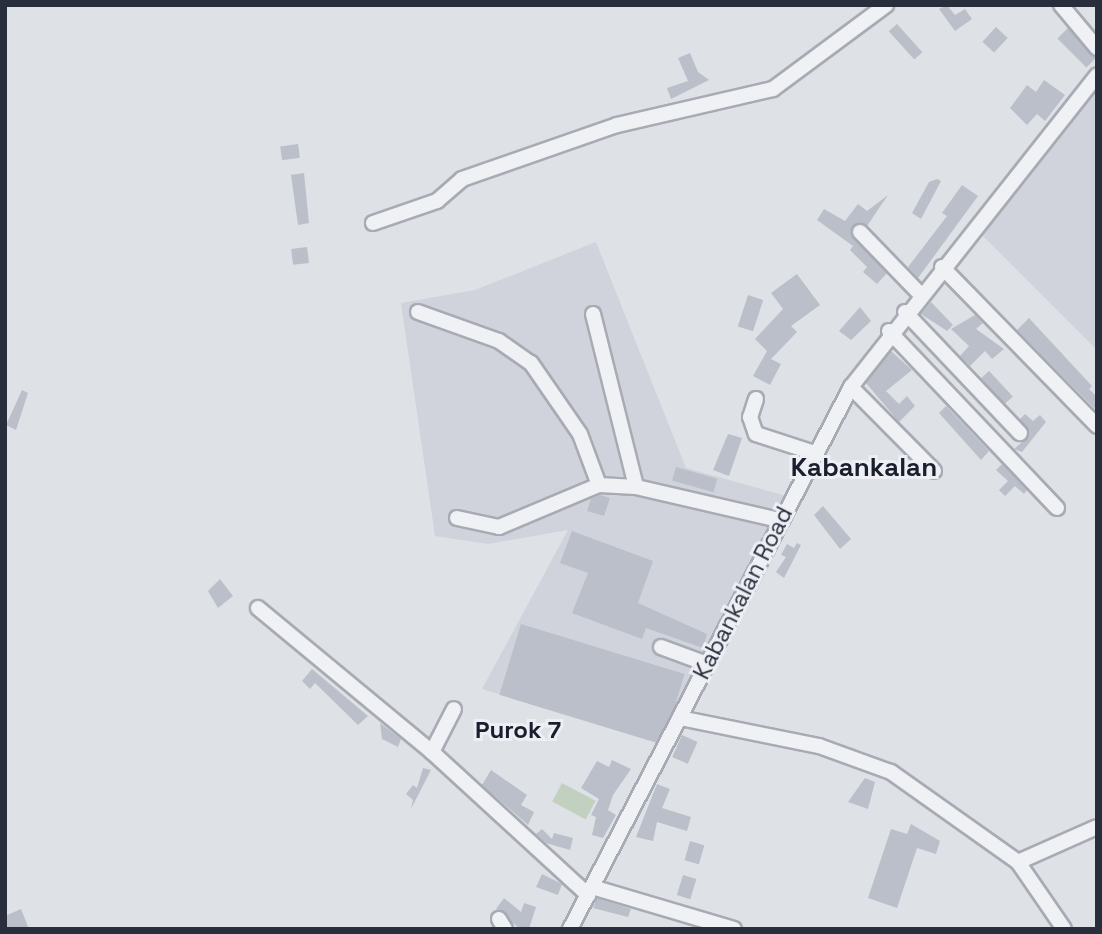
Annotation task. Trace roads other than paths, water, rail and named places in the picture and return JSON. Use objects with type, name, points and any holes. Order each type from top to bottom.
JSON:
[{"type":"street","points":[[373,223],[438,201],[462,179],[617,125],[773,89],[886,5]]},
{"type":"street","points":[[1068,8],[1097,48]]},
{"type":"street","name":"Kabankalan Road","points":[[570,929],[779,520],[851,387],[889,331],[1097,75]]},
{"type":"street","points":[[860,232],[920,294]]},
{"type":"street","points":[[942,267],[1097,426]]},
{"type":"street","points":[[418,312],[499,341],[531,363],[580,435],[599,485]]},
{"type":"street","points":[[905,312],[1020,433]]},
{"type":"street","points":[[593,314],[636,487]]},
{"type":"street","points":[[889,331],[1057,508]]},
{"type":"street","points":[[851,387],[934,471]]},
{"type":"street","points":[[756,399],[750,417],[756,435],[815,453]]},
{"type":"street","points":[[457,518],[499,527],[599,485],[636,487],[779,520]]},
{"type":"street","points":[[258,608],[432,752],[590,891],[734,929]]},
{"type":"street","points":[[661,647],[707,664]]},
{"type":"street","points":[[432,752],[454,709]]},
{"type":"street","points":[[680,718],[870,762],[980,830],[1018,862],[1064,929]]},
{"type":"street","points":[[1018,862],[1097,827]]},
{"type":"district","name":"Kabankalan","points":[[864,468]]},
{"type":"district","name":"Purok 7","points":[[518,730]]}]
